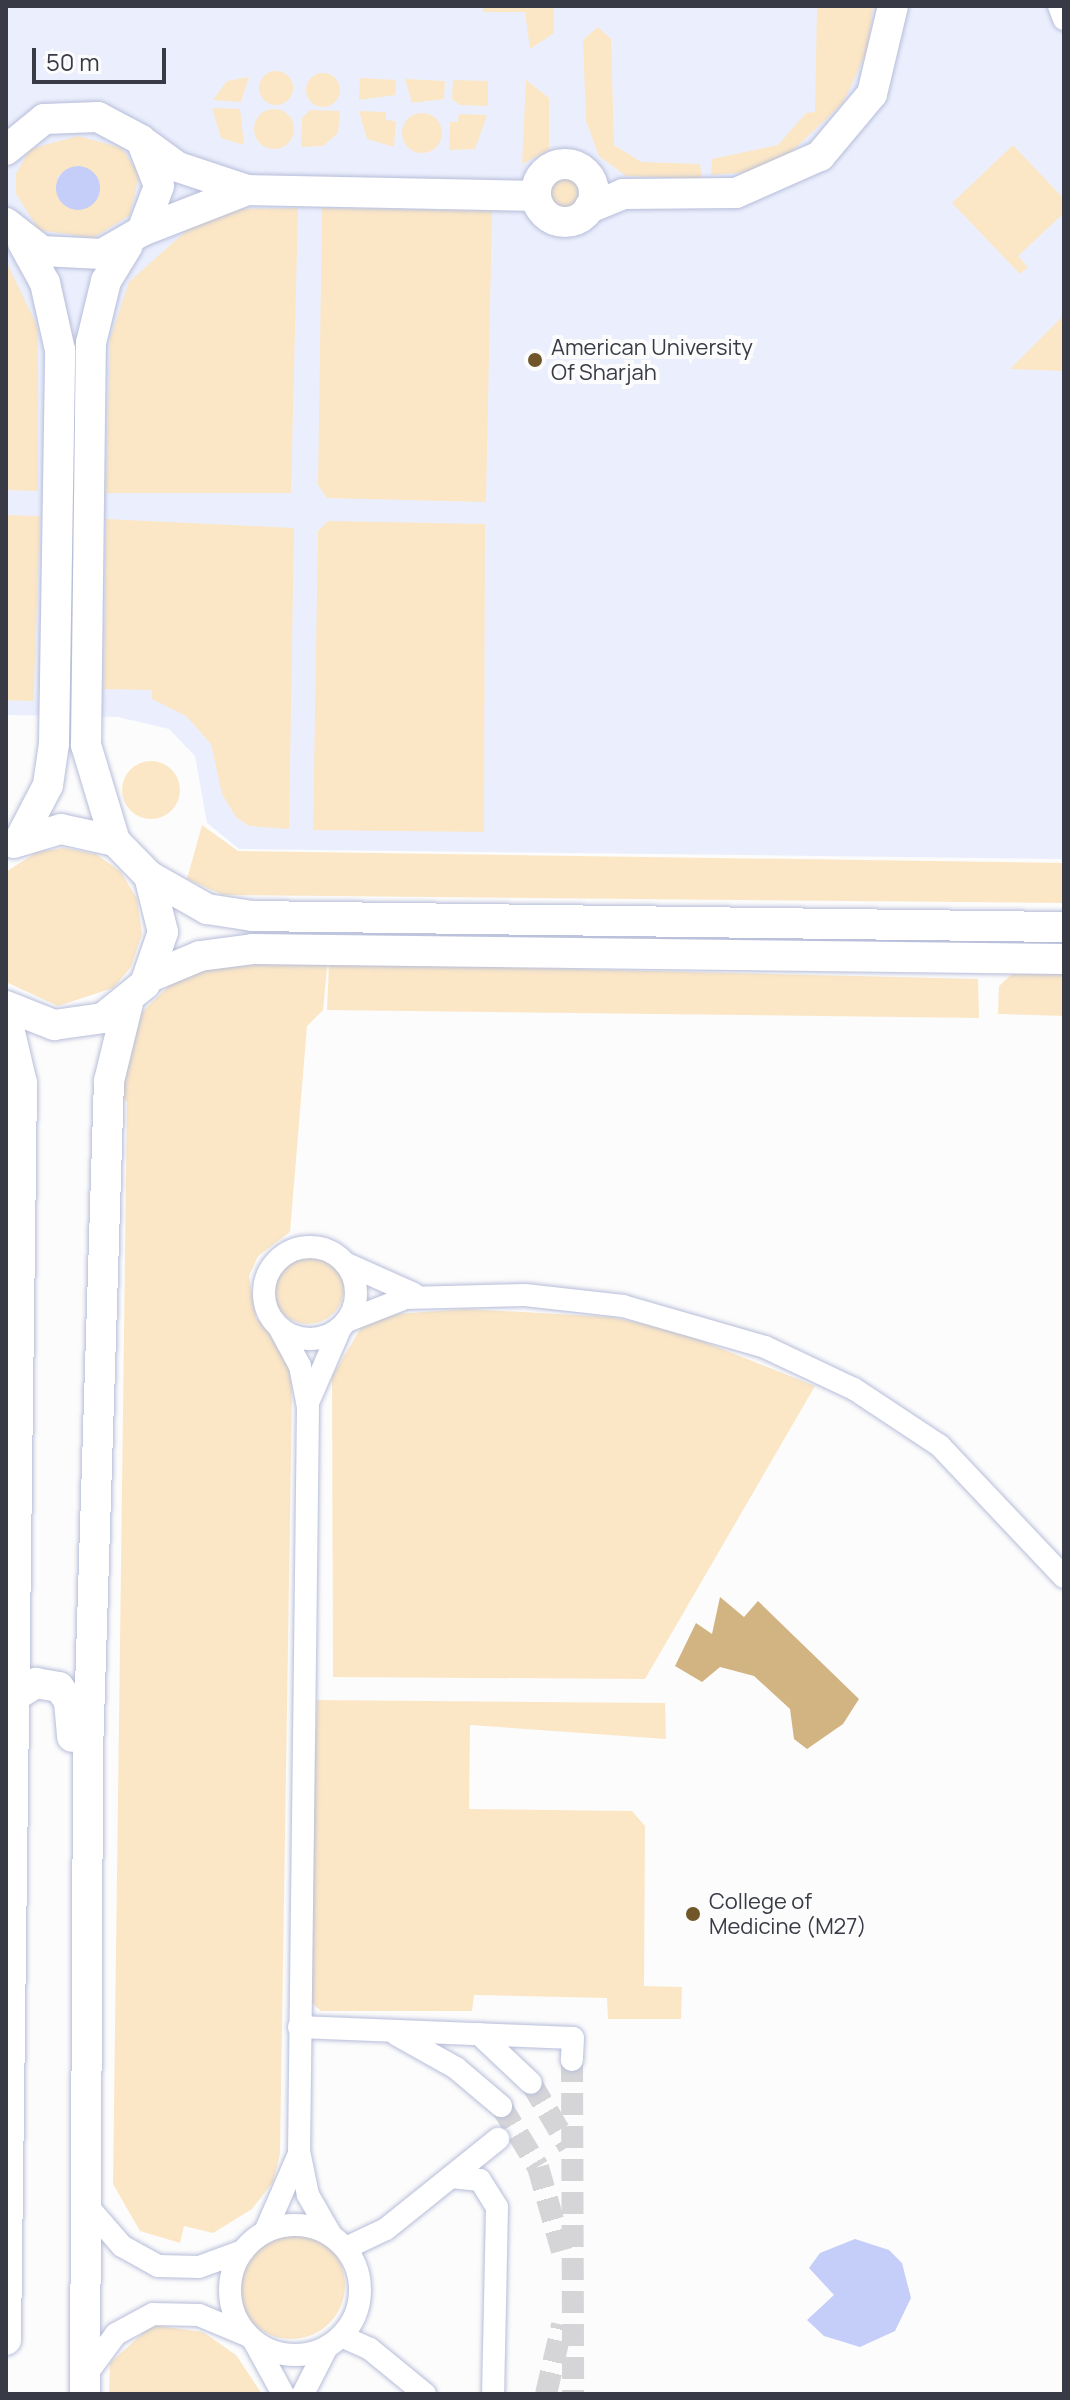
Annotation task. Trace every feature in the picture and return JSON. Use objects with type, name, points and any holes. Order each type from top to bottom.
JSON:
[{"type":"street","points":[[10,141],[44,119],[80,115],[115,123],[178,167],[247,190],[536,196],[559,221],[590,194],[736,193],[820,156],[872,94],[893,6]]},
{"type":"street","points":[[1059,6],[1064,19]]},
{"type":"street","points":[[141,140],[159,186],[135,238],[106,281],[91,343],[86,745],[92,786],[115,841],[149,876],[207,909],[252,916],[1064,927]]},
{"type":"street","points":[[536,196],[544,173],[558,165],[579,168],[590,194]]},
{"type":"street","points":[[11,230],[82,256],[135,238],[247,190]]},
{"type":"street","points":[[11,230],[49,293],[60,350],[54,744],[48,785],[12,845]]},
{"type":"street","points":[[54,744],[86,745]]},
{"type":"street","points":[[12,845],[61,829],[115,841]]},
{"type":"street","points":[[6,1006],[64,1026],[103,1018],[128,1003],[150,977],[163,932],[149,876]]},
{"type":"street","points":[[150,977],[200,956],[253,949],[1064,959]]},
{"type":"street","points":[[85,2386],[89,2208],[88,1752],[109,1081],[128,1003]]},
{"type":"street","points":[[6,1015],[22,1083],[6,2340]]},
{"type":"street","points":[[303,2394],[361,2293],[338,2242],[308,2195],[299,2151],[308,1407],[300,1366],[280,1329],[264,1287],[277,1260],[320,1248],[346,1263],[427,1296]]},
{"type":"street","points":[[308,1407],[319,1366],[344,1325],[355,1282],[346,1263]]},
{"type":"street","points":[[280,1329],[310,1339],[385,1303],[427,1296],[525,1295],[623,1306],[719,1331],[810,1367],[940,1446],[1064,1577]]},
{"type":"street","points":[[15,1696],[36,1683],[59,1687],[69,1701],[74,1741],[88,1752]]},
{"type":"street","points":[[299,2027],[573,2038],[572,2060]]},
{"type":"street","points":[[379,2030],[432,2052],[501,2106]]},
{"type":"street","points":[[479,2034],[531,2083]]},
{"type":"street","points":[[89,2208],[122,2246],[158,2266],[199,2267],[243,2251],[265,2232],[287,2225],[338,2242],[378,2235],[498,2139]]},
{"type":"street","points":[[265,2232],[299,2151]]},
{"type":"street","points":[[451,2177],[480,2180],[497,2207],[493,2394]]},
{"type":"street","points":[[243,2251],[230,2285],[251,2338],[283,2394]]},
{"type":"street","points":[[85,2386],[116,2334],[153,2314],[199,2315],[289,2355],[334,2341],[370,2349],[425,2394]]},
{"type":"shaded area","name":"American University Of Sharjah","points":[[6,6],[1064,6],[1064,859],[239,849],[207,823],[195,756],[169,729],[118,717],[6,715]]},
{"type":"shaded area","points":[[483,6],[554,6],[554,33],[530,49],[525,12],[483,12]]},
{"type":"shaded area","points":[[817,6],[873,6],[868,49],[843,103],[790,153],[749,172],[711,175],[712,159],[778,145],[806,113],[815,112]]},
{"type":"shaded area","points":[[598,27],[611,39],[614,145],[641,162],[700,164],[702,179],[626,176],[599,156],[586,121],[583,40]]},
{"type":"shaded area","points":[[276,71],[288,76],[293,88],[288,100],[276,105],[264,100],[259,88],[264,76]]},
{"type":"shaded area","points":[[323,73],[335,78],[340,90],[335,102],[323,107],[311,102],[306,90],[311,78]]},
{"type":"shaded area","points":[[249,77],[241,102],[213,100],[227,81]]},
{"type":"shaded area","points":[[360,78],[396,80],[395,95],[359,100]]},
{"type":"shaded area","points":[[405,79],[445,81],[444,99],[412,103]]},
{"type":"shaded area","points":[[453,80],[488,81],[488,106],[460,105],[452,99]]},
{"type":"shaded area","points":[[526,80],[549,98],[549,150],[522,164]]},
{"type":"shaded area","points":[[212,108],[240,109],[244,145],[221,138]]},
{"type":"shaded area","points":[[274,109],[288,115],[294,129],[288,143],[274,149],[260,143],[254,129],[260,115]]},
{"type":"shaded area","points":[[310,110],[340,111],[338,133],[323,146],[301,147],[302,118]]},
{"type":"shaded area","points":[[359,111],[386,112],[386,120],[396,121],[394,147],[367,139]]},
{"type":"shaded area","points":[[422,113],[436,119],[442,133],[436,147],[422,153],[408,147],[402,133],[408,119]]},
{"type":"shaded area","points":[[459,114],[487,115],[475,149],[449,150],[450,122],[458,122]]},
{"type":"shaded area","points":[[78,136],[122,148],[139,175],[130,215],[93,238],[39,230],[16,194],[16,174],[30,149]],"holes":[[[78,165],[100,185],[58,199],[58,176]]]},
{"type":"shaded area","points":[[1013,145],[1064,199],[1064,213],[1018,256],[1028,267],[1020,274],[952,203]]},
{"type":"shaded area","points":[[564,175],[577,180],[582,193],[577,206],[564,211],[551,206],[546,193],[551,180]]},
{"type":"shaded area","points":[[298,208],[291,493],[106,493],[110,339],[129,282],[195,223],[239,209]]},
{"type":"shaded area","points":[[322,208],[492,211],[486,502],[327,498],[318,485]]},
{"type":"shaded area","points":[[6,261],[38,328],[38,491],[6,490]]},
{"type":"shaded area","points":[[1063,316],[1064,371],[1010,369]]},
{"type":"shaded area","points":[[6,515],[40,516],[34,701],[6,700]]},
{"type":"shaded area","points":[[106,519],[294,528],[289,829],[249,826],[236,817],[222,794],[211,744],[186,716],[152,699],[152,690],[104,689]]},
{"type":"shaded area","points":[[328,521],[485,524],[484,832],[313,830],[318,531]]},
{"type":"shaded area","points":[[151,761],[172,769],[180,790],[172,811],[151,819],[130,811],[122,790],[130,769]]},
{"type":"shaded area","points":[[202,825],[238,851],[1064,863],[1064,903],[223,895],[187,879]]},
{"type":"shaded area","points":[[64,848],[96,854],[121,872],[137,899],[142,934],[131,967],[113,988],[58,1006],[6,982],[6,872],[37,852]]},
{"type":"shaded area","points":[[328,959],[323,1010],[307,1026],[290,1232],[258,1256],[249,1276],[256,1318],[286,1344],[292,1390],[280,2154],[273,2182],[252,2209],[213,2233],[184,2226],[180,2243],[140,2231],[113,2184],[127,1102],[117,1091],[140,1014],[179,976],[208,964]]},
{"type":"shaded area","points":[[329,963],[978,979],[979,1018],[327,1010]]},
{"type":"shaded area","points":[[1012,974],[1064,974],[1064,1016],[998,1014],[999,986]]},
{"type":"shaded area","points":[[308,1252],[328,1258],[338,1268],[344,1288],[338,1308],[328,1318],[308,1324],[288,1318],[278,1308],[272,1288],[278,1268],[288,1258]]},
{"type":"shaded area","points":[[466,1309],[611,1317],[677,1331],[815,1386],[645,1679],[333,1677],[332,1376],[361,1328],[382,1315]]},
{"type":"shaded area","points":[[720,1597],[744,1617],[758,1601],[859,1699],[843,1724],[807,1749],[794,1739],[790,1709],[754,1676],[720,1667],[702,1682],[675,1666],[696,1623],[712,1634]]},
{"type":"shaded area","points":[[317,1700],[665,1703],[666,1739],[470,1725],[469,1809],[632,1811],[645,1826],[644,1986],[682,1987],[681,2019],[608,2019],[607,1998],[474,1995],[472,2011],[321,2011],[306,1998]]},
{"type":"shaded area","points":[[291,2231],[312,2235],[329,2247],[341,2264],[345,2285],[341,2306],[329,2323],[312,2335],[291,2339],[270,2335],[253,2323],[241,2306],[237,2285],[241,2264],[253,2247],[270,2235]]},
{"type":"shaded area","points":[[152,2325],[203,2332],[236,2355],[262,2394],[109,2394],[110,2363]]},
{"type":"water","points":[[78,166],[94,172],[100,188],[94,204],[78,210],[62,204],[56,188],[62,172]]},
{"type":"water","points":[[855,2239],[889,2250],[902,2263],[911,2298],[895,2331],[860,2347],[824,2336],[807,2320],[834,2295],[809,2268],[820,2253]]},
{"type":"tunnel","points":[[572,2060],[573,2394]]},
{"type":"tunnel","points":[[531,2083],[569,2147]]},
{"type":"tunnel","points":[[501,2106],[538,2167],[562,2251]]},
{"type":"tunnel","points":[[546,2394],[562,2325]]},
{"type":"place","name":"American University Of Sharjah","points":[[535,360]]},
{"type":"place","name":"College of Medicine (M27)","points":[[693,1914]]}]
